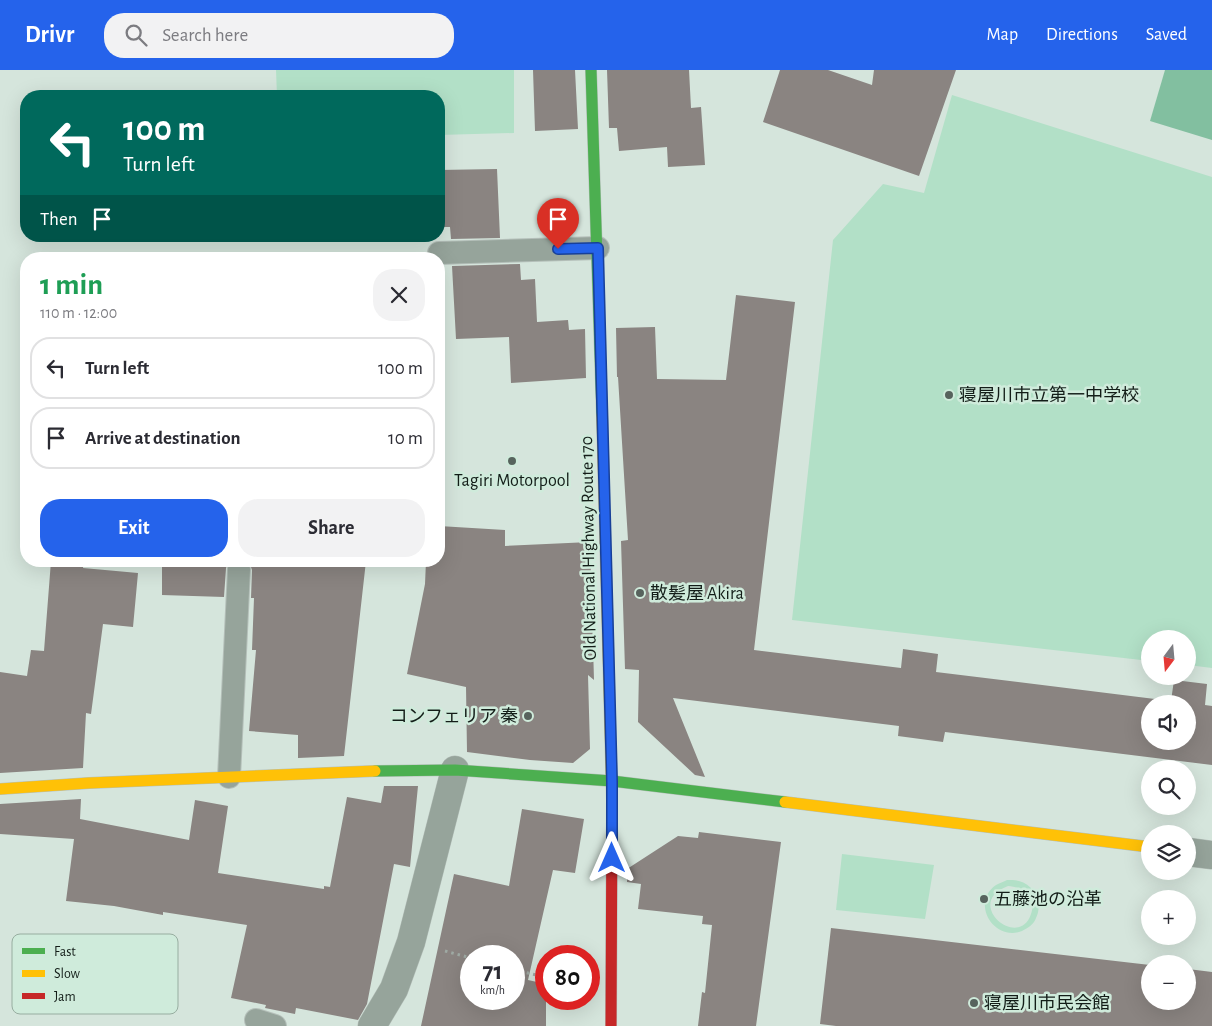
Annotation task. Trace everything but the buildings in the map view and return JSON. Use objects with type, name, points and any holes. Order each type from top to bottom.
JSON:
[{"type":"main road","name":"Old National Highway Route 170","points":[[592,70],[612,782],[611,1026]]},
{"type":"main road","points":[[0,788],[89,782],[367,771],[455,770],[612,782],[1141,846]]},
{"type":"street","points":[[372,1026],[394,989],[411,942],[455,770]]},
{"type":"street","points":[[1196,853],[1212,854]]},
{"type":"lane","points":[[445,253],[598,248]]},
{"type":"lane","points":[[229,777],[239,570]]},
{"type":"shaded area","points":[[276,70],[514,70],[514,133],[445,135],[445,90],[277,90]]},
{"type":"shaded area","points":[[1165,70],[1212,70],[1212,140],[1150,121]]},
{"type":"shaded area","points":[[952,95],[1212,177],[1212,668],[1196,666],[1196,630],[1141,630],[1141,660],[792,620],[833,240],[883,184],[924,193]]},
{"type":"shaded area","points":[[842,854],[934,865],[925,919],[836,910]]},
{"type":"shaded area","points":[[1007,880],[1016,880],[1029,886],[1036,896],[1039,907],[1035,920],[1030,926],[1022,931],[1012,933],[1002,931],[995,926],[985,910],[985,901],[989,893],[996,885]],"holes":[[[1008,886],[1027,894],[1032,903],[1031,914],[1025,924],[1016,928],[1006,926],[998,920],[992,912],[991,903],[995,894]]]},
{"type":"traffic: fast","points":[[591,70],[602,415]]},
{"type":"traffic: fast","points":[[375,771],[455,770],[612,781],[785,802]]},
{"type":"traffic: slow","points":[[602,415],[612,800]]},
{"type":"traffic: slow","points":[[0,789],[89,783],[375,771]]},
{"type":"traffic: slow","points":[[785,802],[1141,846]]},
{"type":"traffic: jam","points":[[611,1026],[612,800]]},
{"type":"place","name":"寝屋川市立第一中学校","points":[[949,395]]},
{"type":"place","name":"Tagiri Motorpool","points":[[512,461]]},
{"type":"place","name":"散髪屋 Akira","points":[[640,593]]},
{"type":"place","name":"コンフェリア 秦","points":[[528,716]]},
{"type":"place","name":"五藤池の沿革","points":[[984,899]]},
{"type":"place","name":"寝屋川市民会館","points":[[974,1003]]},
{"type":"route","points":[[558,249],[598,248],[612,782],[612,858]]}]
